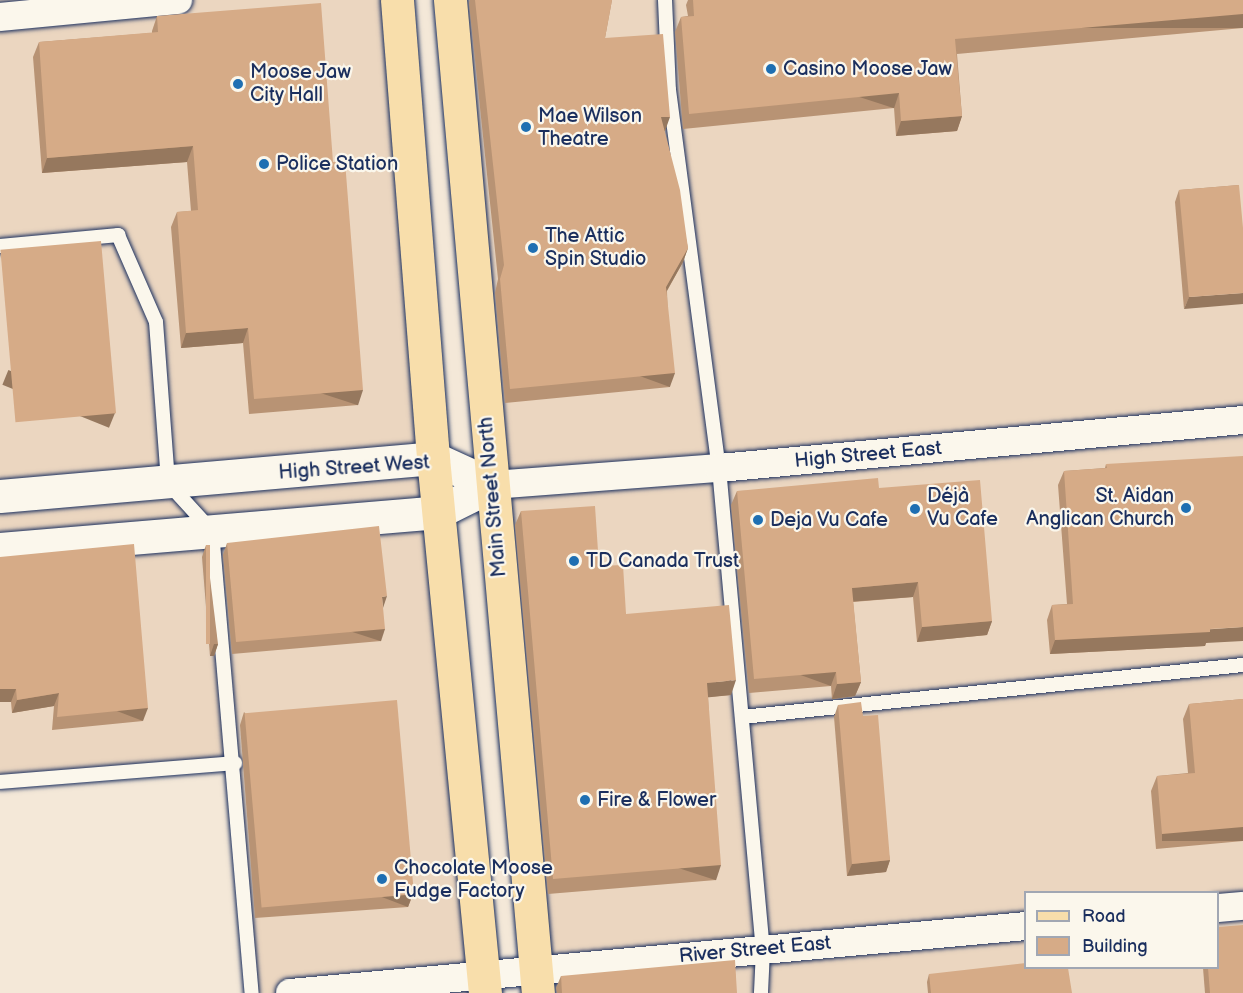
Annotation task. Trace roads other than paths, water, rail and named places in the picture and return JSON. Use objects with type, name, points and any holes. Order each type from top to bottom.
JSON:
[{"type":"main road","points":[[397,0],[433,458],[484,984]]},
{"type":"main road","name":"Main Street North","points":[[450,0],[538,982]]},
{"type":"main road","name":"High Street West","points":[[0,496],[433,458],[492,485]]},
{"type":"main road","points":[[0,549],[438,512],[492,485]]},
{"type":"street","points":[[0,17],[138,2],[178,0]]},
{"type":"street","name":"High Street East","points":[[492,485],[719,468],[1243,420]]},
{"type":"street","points":[[1219,908],[1243,906]]},
{"type":"street","name":"River Street East","points":[[290,993],[538,982],[763,950],[1024,926]]},
{"type":"lane","points":[[665,0],[669,90],[719,468],[763,950],[761,993]]},
{"type":"lane","points":[[0,246],[118,236],[156,322],[168,483],[212,531],[235,763],[252,993]]},
{"type":"lane","points":[[742,717],[1243,664]]},
{"type":"lane","points":[[0,782],[235,763]]},
{"type":"place","name":"Casino Moose Jaw","points":[[771,69]]},
{"type":"place","name":"Moose Jaw City Hall","points":[[238,84]]},
{"type":"place","name":"Mae Wilson Theatre","points":[[526,127]]},
{"type":"place","name":"Police Station","points":[[264,164]]},
{"type":"place","name":"The Attic Spin Studio","points":[[533,248]]},
{"type":"place","name":"St. Aidan Anglican Church","points":[[1186,508]]},
{"type":"place","name":"Déjà Vu Cafe","points":[[915,509]]},
{"type":"place","name":"Deja Vu Cafe","points":[[758,520]]},
{"type":"place","name":"TD Canada Trust","points":[[574,561]]},
{"type":"place","name":"Fire & Flower","points":[[585,800]]},
{"type":"place","name":"Chocolate Moose Fudge Factory","points":[[382,879]]}]
